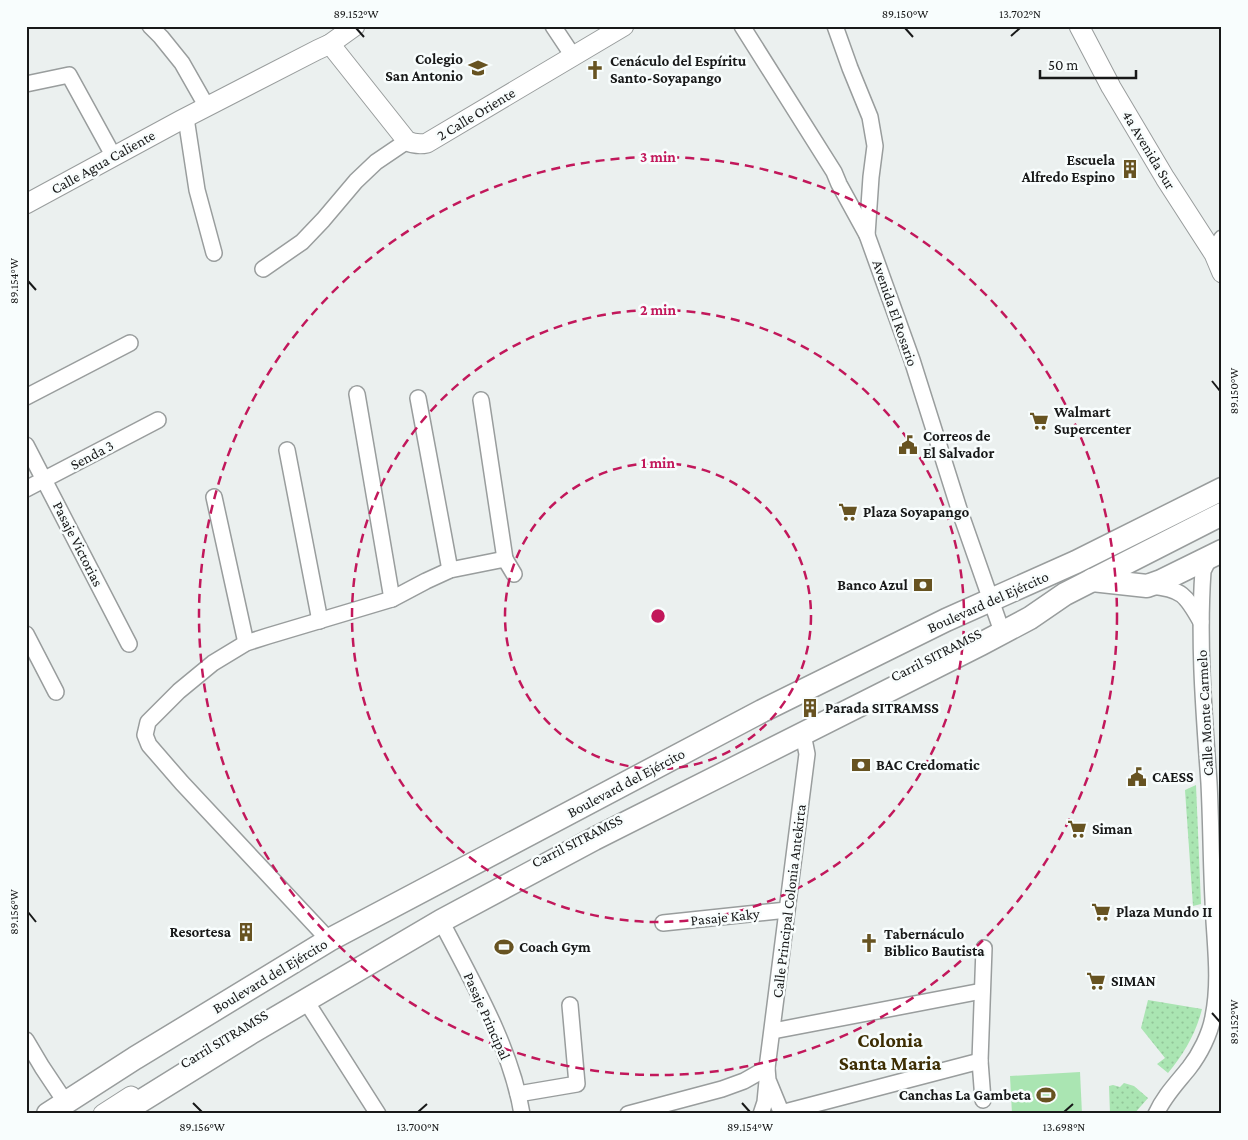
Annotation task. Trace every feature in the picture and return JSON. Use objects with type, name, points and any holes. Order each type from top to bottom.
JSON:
[{"type":"highway","name":"Boulevard del Ejército","points":[[58,1110],[135,1058],[330,940],[762,711],[946,620],[1076,562],[1222,488]]},
{"type":"highway","name":"Boulevard del Ejército","points":[[120,1114],[252,1032],[441,921],[594,839],[981,644],[1030,618],[1065,594],[1222,514]]},
{"type":"highway","points":[[1092,580],[1147,586],[1216,554]]},
{"type":"main road","name":"Calle Agua Caliente","points":[[26,204],[206,107],[330,44],[355,26]]},
{"type":"main road","name":"2 Calle Oriente","points":[[407,141],[415,144],[427,142],[624,26]]},
{"type":"main road","name":"4a Avenida Sur","points":[[1079,26],[1111,87],[1166,178],[1218,246],[1222,273]]},
{"type":"main road","points":[[330,44],[407,141]]},
{"type":"main road","name":"Carril SITRAMSS","points":[[103,1114],[246,1024],[439,914],[552,853],[1013,615],[1065,594]]},
{"type":"main road","name":"Carril SITRAMSS","points":[[58,1110],[411,903],[865,669],[929,634],[946,620]]},
{"type":"street","points":[[150,26],[182,63],[206,107]]},
{"type":"street","points":[[553,26],[573,56]]},
{"type":"street","name":"Avenida El Rosario","points":[[742,26],[834,172],[867,235],[912,360],[999,623]]},
{"type":"street","points":[[836,26],[850,68],[870,117],[875,146],[867,235]]},
{"type":"street","points":[[26,84],[70,75],[114,157]]},
{"type":"street","points":[[184,119],[197,190],[214,253]]},
{"type":"street","points":[[263,269],[302,242],[356,181],[376,162],[407,141]]},
{"type":"street","points":[[26,397],[130,344]]},
{"type":"street","points":[[357,394],[392,599]]},
{"type":"street","points":[[418,398],[450,570]]},
{"type":"street","points":[[480,400],[505,560],[514,574]]},
{"type":"street","name":"Senda 3","points":[[26,489],[158,420]]},
{"type":"street","name":"Pasaje Victorias","points":[[26,445],[129,644]]},
{"type":"street","points":[[288,450],[320,621]]},
{"type":"street","points":[[214,497],[246,644]]},
{"type":"street","name":"Calle Monte Carmelo","points":[[1156,1114],[1167,1094],[1200,1052],[1213,1018],[1216,995],[1217,962],[1213,921],[1202,666],[1202,624],[1203,571],[1216,554]]},
{"type":"street","points":[[330,940],[182,783],[149,745],[144,735],[148,722],[178,691],[213,663],[246,644],[392,599],[450,570],[505,560]]},
{"type":"street","points":[[1147,586],[1162,587],[1176,591],[1185,597],[1202,624]]},
{"type":"street","points":[[26,634],[56,692]]},
{"type":"street","name":"Calle Principal Colonia Antekirta","points":[[761,1114],[765,1102],[787,910],[808,754],[803,734]]},
{"type":"street","name":"Pasaje Kaky","points":[[663,923],[787,910]]},
{"type":"street","name":"Pasaje Principal","points":[[441,921],[502,1045],[518,1094],[522,1114]]},
{"type":"street","points":[[983,1100],[980,1060],[984,948]]},
{"type":"street","points":[[773,1031],[982,991]]},
{"type":"street","points":[[306,1001],[378,1114]]},
{"type":"street","points":[[518,1094],[577,1084],[570,1005]]},
{"type":"street","points":[[26,1040],[42,1068],[58,1110]]},
{"type":"street","points":[[628,1114],[722,1090],[768,1074],[781,1113],[980,1060]]},
{"type":"green space","points":[[1196,785],[1201,904],[1193,906],[1185,790]]},
{"type":"green space","points":[[1148,1000],[1202,1009],[1189,1043],[1168,1073],[1157,1064],[1165,1058],[1141,1028]]},
{"type":"green space","name":"Canchas La Gambeta","points":[[1080,1072],[1082,1114],[1012,1114],[1010,1076]]},
{"type":"green space","points":[[1124,1083],[1134,1086],[1148,1098],[1134,1114],[1110,1114],[1109,1086],[1120,1087]]},
{"type":"place","name":"Colegio San Antonio","points":[[478,68]]},
{"type":"place","name":"Cenáculo del Espíritu Santo-Soyapango","points":[[595,70]]},
{"type":"place","name":"Escuela Alfredo Espino","points":[[1130,169]]},
{"type":"place","name":"Walmart Supercenter","points":[[1039,421]]},
{"type":"place","name":"Correos de El Salvador","points":[[908,445]]},
{"type":"place","name":"Plaza Soyapango","points":[[848,512]]},
{"type":"place","name":"Banco Azul","points":[[923,585]]},
{"type":"place","name":"Parada SITRAMSS","points":[[810,708]]},
{"type":"place","name":"BAC Credomatic","points":[[861,765]]},
{"type":"place","name":"CAESS","points":[[1137,777]]},
{"type":"place","name":"Siman","points":[[1077,829]]},
{"type":"place","name":"Plaza Mundo II","points":[[1101,912]]},
{"type":"place","name":"Resortesa","points":[[246,932]]},
{"type":"place","name":"Tabernáculo Biblico Bautista","points":[[869,943]]},
{"type":"place","name":"Coach Gym","points":[[504,947]]},
{"type":"place","name":"SIMAN","points":[[1096,981]]},
{"type":"place","name":"Canchas La Gambeta","points":[[1046,1095]]},
{"type":"district","name":"Colonia Santa Maria","points":[[890,1052]]}]
